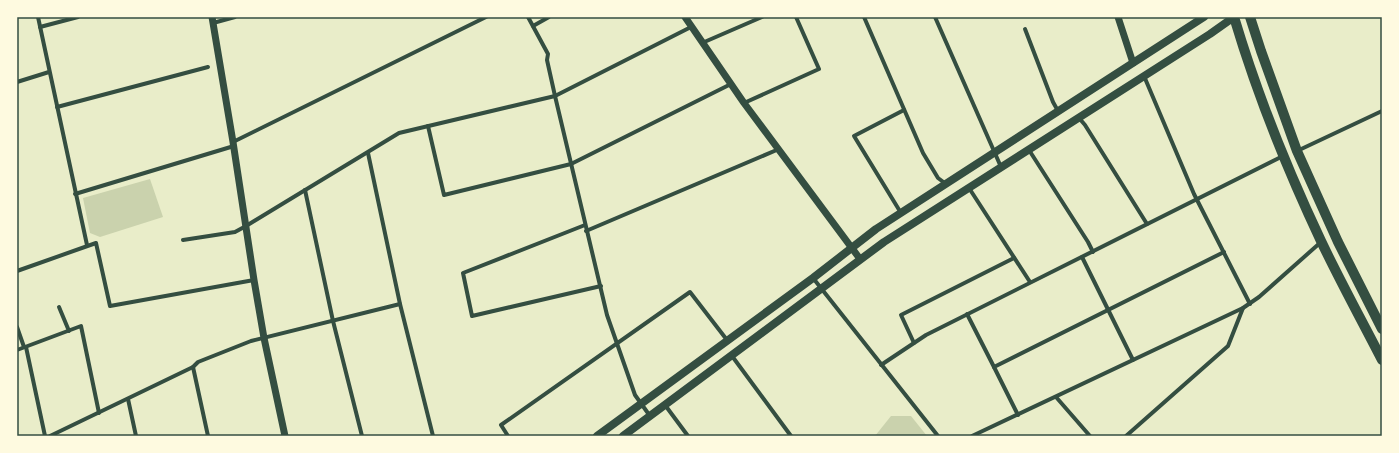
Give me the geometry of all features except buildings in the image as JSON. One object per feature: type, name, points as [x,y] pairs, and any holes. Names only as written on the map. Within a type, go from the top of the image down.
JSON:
[{"type":"main road","points":[[597,436],[813,278],[876,229],[1204,17]]},
{"type":"main road","points":[[623,436],[884,242],[1210,34],[1234,17],[1246,55],[1283,156],[1321,242],[1382,360]]},
{"type":"main road","points":[[1250,17],[1297,151],[1338,242],[1382,328]]},
{"type":"street","points":[[38,17],[87,245]]},
{"type":"street","points":[[40,27],[78,17]]},
{"type":"street","points":[[234,17],[212,20],[234,144],[264,338],[285,436]]},
{"type":"street","points":[[75,194],[234,144],[486,17]]},
{"type":"street","points":[[528,17],[548,54],[547,60],[555,96],[607,314],[635,394],[650,416]]},
{"type":"street","points":[[533,26],[549,17]]},
{"type":"street","points":[[685,17],[744,103],[860,259]]},
{"type":"street","points":[[702,43],[762,17]]},
{"type":"street","points":[[744,103],[819,69],[796,17]]},
{"type":"street","points":[[864,17],[923,153],[938,178],[946,184]]},
{"type":"street","points":[[935,17],[1001,167]]},
{"type":"street","points":[[1118,17],[1134,63]]},
{"type":"street","points":[[183,240],[235,232],[399,133],[555,96],[691,27]]},
{"type":"street","points":[[1026,29],[1058,111]]},
{"type":"street","points":[[57,107],[208,67]]},
{"type":"street","points":[[17,82],[49,72]]},
{"type":"street","points":[[1144,75],[1197,200],[1250,304]]},
{"type":"street","points":[[428,126],[444,195],[571,164],[731,84]]},
{"type":"street","points":[[901,212],[854,136],[904,110]]},
{"type":"street","points":[[1297,151],[1382,112]]},
{"type":"street","points":[[1079,117],[1147,224]]},
{"type":"street","points":[[586,231],[779,149]]},
{"type":"street","points":[[1029,150],[1093,252]]},
{"type":"street","points":[[368,153],[400,304],[433,436]]},
{"type":"street","points":[[881,365],[926,335],[1197,200],[1204,194],[1283,156]]},
{"type":"street","points":[[969,188],[1030,282]]},
{"type":"street","points":[[305,190],[333,321],[362,436]]},
{"type":"street","points":[[585,225],[463,273],[472,316],[601,286]]},
{"type":"street","points":[[972,436],[1243,308],[1259,297],[1321,242]]},
{"type":"street","points":[[17,271],[96,243],[110,306],[254,280]]},
{"type":"street","points":[[994,367],[1224,252]]},
{"type":"street","points":[[1082,257],[1133,360]]},
{"type":"street","points":[[914,343],[901,315],[1014,258]]},
{"type":"street","points":[[813,278],[938,436]]},
{"type":"street","points":[[508,436],[501,425],[690,292],[727,340]]},
{"type":"street","points":[[50,436],[193,367],[198,362],[251,341],[400,304]]},
{"type":"street","points":[[59,307],[69,330]]},
{"type":"street","points":[[1126,436],[1228,346],[1243,308]]},
{"type":"street","points":[[967,314],[1018,415]]},
{"type":"street","points":[[17,350],[81,326],[99,413]]},
{"type":"street","points":[[17,327],[25,347],[45,436]]},
{"type":"street","points":[[732,356],[791,436]]},
{"type":"street","points":[[193,367],[208,436]]},
{"type":"street","points":[[1056,397],[1090,436]]},
{"type":"street","points":[[128,399],[136,436]]},
{"type":"street","points":[[665,405],[688,436]]},
{"type":"street","points":[[63,430],[64,436]]},
{"type":"green space","points":[[150,179],[163,217],[100,237],[90,233],[83,198]]},
{"type":"green space","points":[[891,416],[911,416],[927,436],[875,436]]}]
